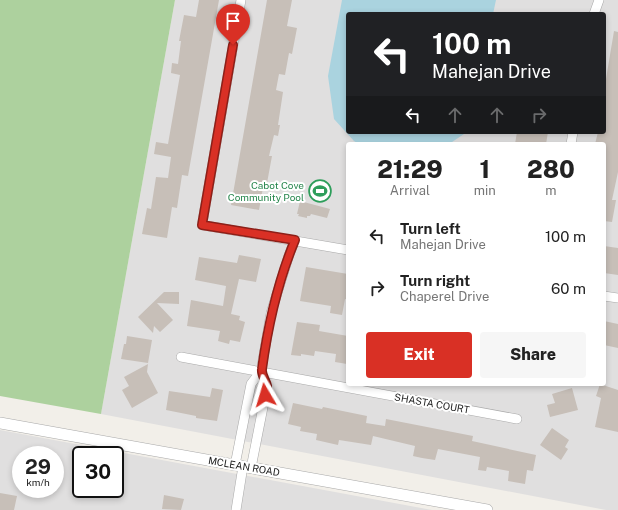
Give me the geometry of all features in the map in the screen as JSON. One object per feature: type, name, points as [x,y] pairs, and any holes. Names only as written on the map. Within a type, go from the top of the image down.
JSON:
[{"type":"street","points":[[240,0],[202,225],[346,250]]},
{"type":"street","points":[[595,12],[599,0]]},
{"type":"street","points":[[236,510],[243,466],[251,384],[261,372],[272,313],[289,255],[295,240]]},
{"type":"street","points":[[606,296],[618,298]]},
{"type":"street","name":"SHASTA COURT","points":[[181,357],[517,419]]},
{"type":"street","points":[[243,466],[267,387],[261,372]]},
{"type":"street","name":"MCLEAN ROAD","points":[[0,423],[487,510]]},
{"type":"shaded area","points":[[175,0],[618,0],[618,510],[606,510],[101,414]]},
{"type":"shaded area","points":[[0,430],[86,446],[72,446],[72,498],[124,498],[124,453],[432,510],[0,510]]},
{"type":"green space","points":[[0,0],[175,0],[101,414],[0,396]]},
{"type":"water","points":[[342,0],[496,0],[493,12],[346,12],[346,132],[334,119],[328,76]]},
{"type":"water","points":[[348,134],[464,134],[452,142],[354,141]]},
{"type":"water","name":"Cabot Cove Community Pool","points":[[311,184],[330,188],[328,200],[309,194]]},
{"type":"building","points":[[199,0],[219,0],[188,176],[182,175],[177,208],[172,207],[167,238],[142,234],[147,208],[151,209],[156,177],[168,178],[171,157],[154,154],[156,142],[168,144],[180,75],[171,73],[172,63],[178,64],[181,41],[179,41],[184,15],[196,17]]},
{"type":"building","points":[[267,0],[292,0],[287,26],[297,28],[292,54],[289,53],[285,75],[279,74],[276,90],[283,92],[278,125],[280,125],[278,136],[274,135],[269,156],[272,156],[267,183],[264,182],[259,210],[231,205]]},
{"type":"building","points":[[614,31],[618,32],[618,172],[612,200],[616,200],[612,222],[606,221],[606,142],[596,142],[598,134],[606,134],[606,79]]},
{"type":"building","points":[[517,134],[548,134],[546,142],[515,142]]},
{"type":"building","points":[[300,201],[330,209],[327,218],[311,214],[310,216],[307,216],[307,218],[298,216],[299,214],[297,214]]},
{"type":"building","points":[[606,246],[618,248],[618,275],[606,273]]},
{"type":"building","points":[[239,255],[261,259],[256,282],[239,279],[231,314],[240,316],[239,320],[245,322],[240,342],[230,340],[229,344],[218,341],[220,331],[187,326],[191,300],[223,306],[226,286],[195,280],[199,257],[237,263]]},
{"type":"building","points":[[306,267],[346,274],[346,299],[342,315],[330,313],[331,306],[300,301]]},
{"type":"building","points":[[164,292],[179,292],[179,304],[157,303],[173,320],[160,332],[154,326],[153,333],[138,317]]},
{"type":"building","points":[[606,321],[618,324],[618,348],[606,345]]},
{"type":"building","points":[[297,322],[320,325],[319,331],[346,336],[346,364],[335,362],[336,354],[315,351],[314,356],[301,354],[301,356],[291,355]]},
{"type":"building","points":[[127,336],[152,340],[148,363],[121,359]]},
{"type":"building","points":[[148,364],[147,372],[158,393],[132,408],[122,390],[129,386],[124,377]]},
{"type":"building","points":[[599,386],[606,386],[618,390],[618,432],[595,427],[601,398],[596,396]]},
{"type":"building","points":[[212,388],[223,390],[217,421],[196,418],[196,416],[166,410],[169,391],[210,397]]},
{"type":"building","points":[[572,388],[578,410],[550,417],[547,405],[555,403],[552,394]]},
{"type":"building","points":[[293,403],[322,409],[323,407],[367,416],[366,423],[385,426],[386,419],[473,436],[472,441],[536,455],[533,471],[527,470],[525,484],[508,481],[509,471],[487,467],[486,471],[478,470],[480,457],[438,449],[435,460],[422,458],[413,456],[415,446],[373,436],[371,445],[339,440],[338,445],[316,440],[317,434],[300,431],[301,427],[288,424]]},
{"type":"building","points":[[552,428],[569,440],[565,447],[568,449],[561,460],[540,445]]},
{"type":"building","points":[[0,493],[12,495],[12,498],[17,498],[14,510],[0,510]]},
{"type":"building","points":[[164,495],[184,499],[181,510],[162,509]]},
{"type":"place","name":"Cabot Cove Community Pool","points":[[320,191]]},
{"type":"route","points":[[233,45],[202,225],[295,240],[289,255],[272,313],[266,344],[261,372],[267,387],[265,395]]}]
